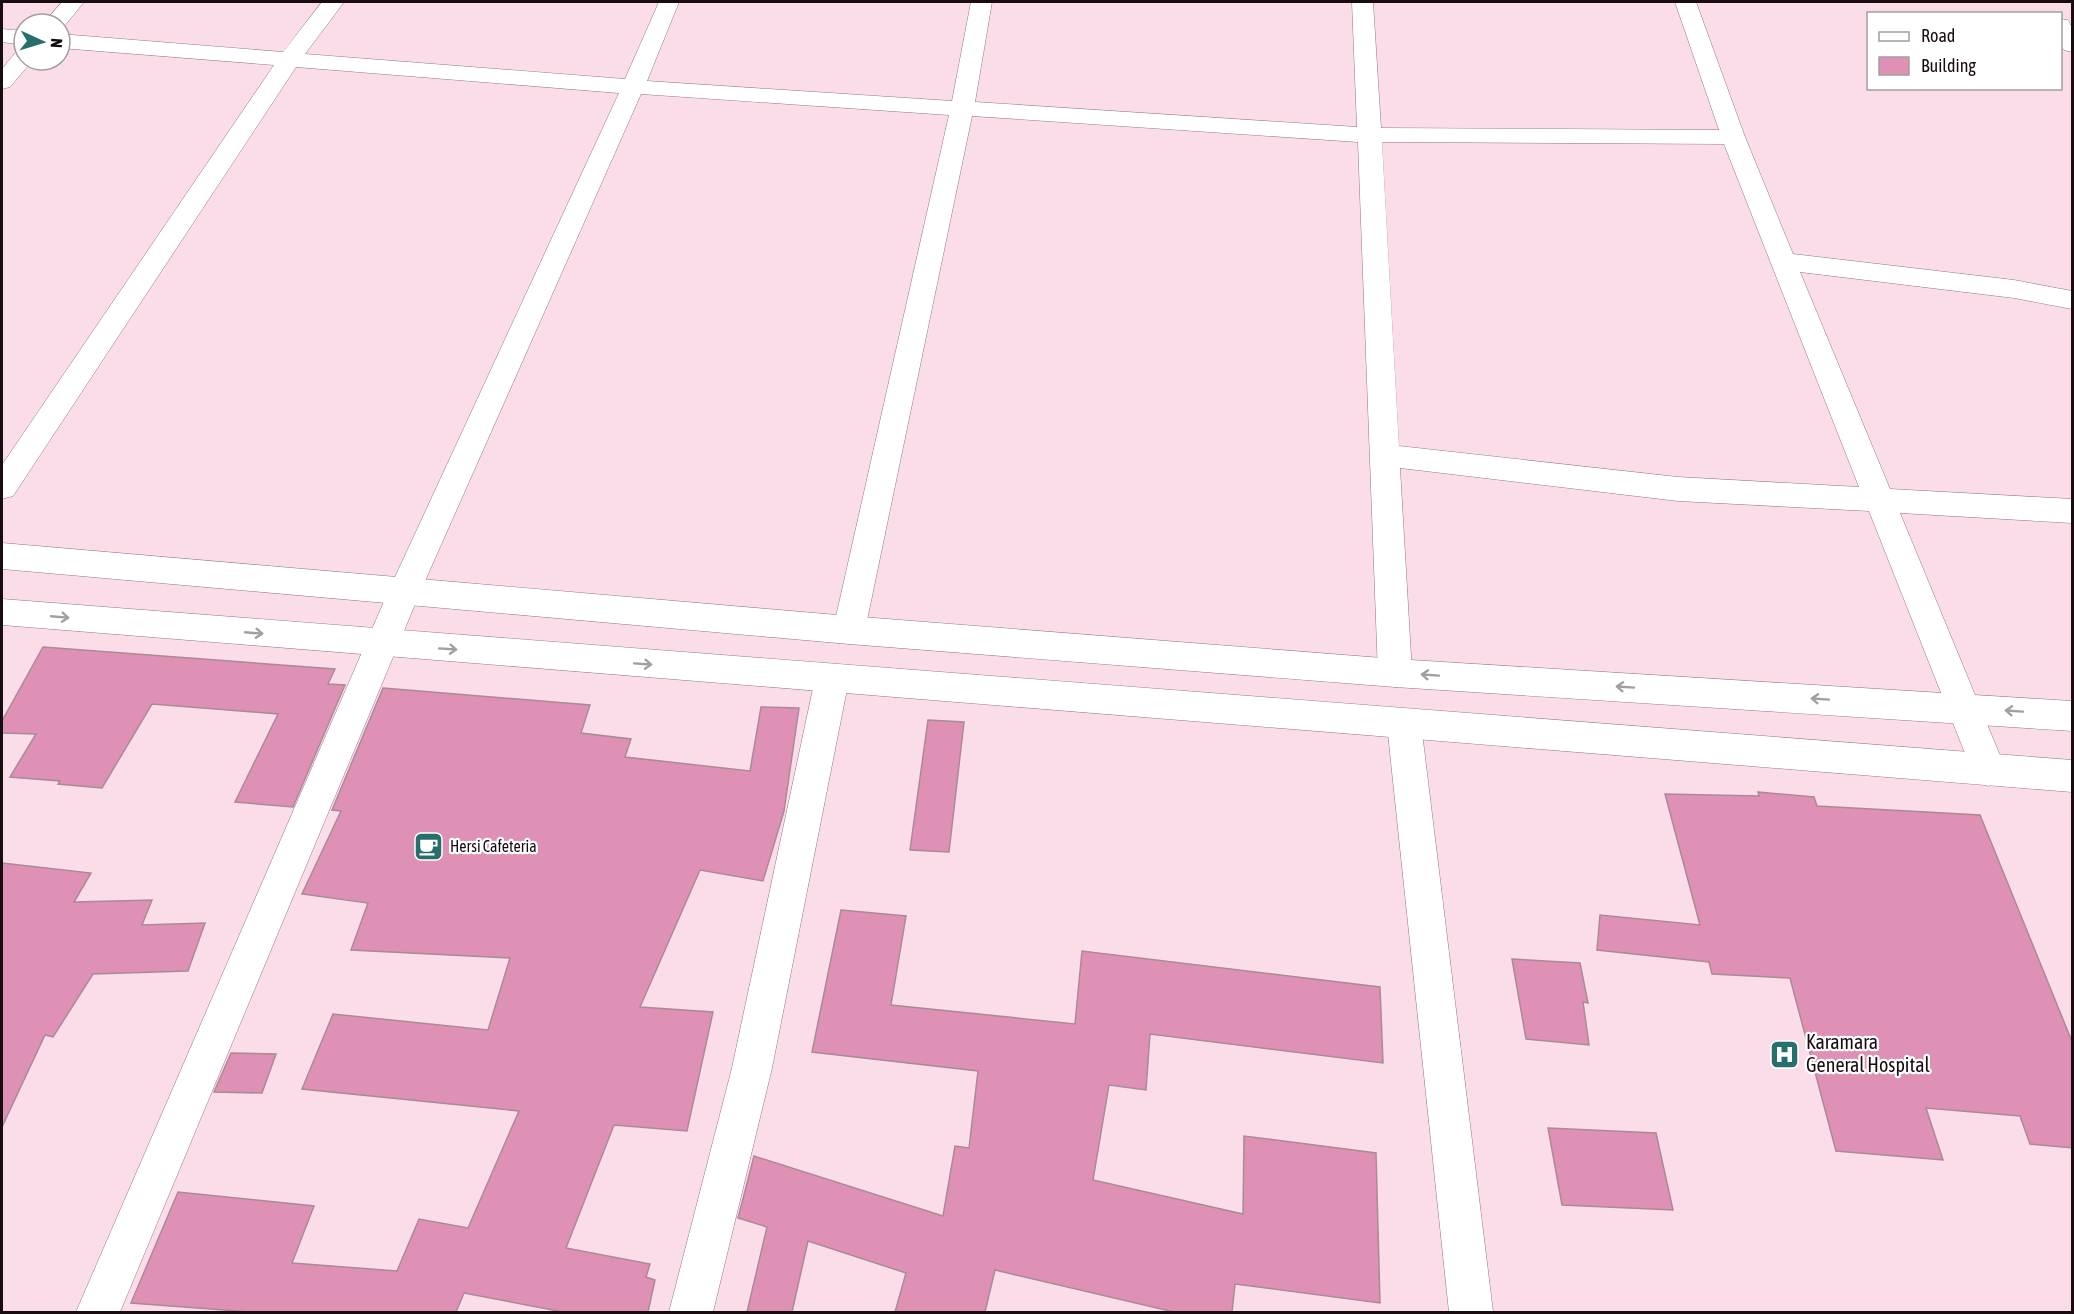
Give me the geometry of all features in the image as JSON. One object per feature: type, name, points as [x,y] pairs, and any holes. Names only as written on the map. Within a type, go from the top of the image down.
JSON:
[{"type":"street","points":[[2,488],[289,60],[333,2]]},
{"type":"street","points":[[98,1312],[405,590],[633,87],[669,2]]},
{"type":"street","points":[[849,630],[962,108],[982,2]]},
{"type":"street","points":[[1363,2],[1395,673]]},
{"type":"street","points":[[1686,2],[1733,137],[1988,770]]},
{"type":"street","points":[[2062,28],[2073,45]]},
{"type":"street","points":[[72,41],[633,87],[1368,135],[1733,137]]},
{"type":"street","points":[[2,82],[12,71]]},
{"type":"street","points":[[1783,261],[2003,287],[2073,300]]},
{"type":"street","points":[[1384,456],[1678,489],[2073,511]]},
{"type":"street","points":[[2,556],[849,630],[1395,673],[2073,716]]},
{"type":"street","points":[[2,612],[382,644],[2073,776]]},
{"type":"street","points":[[691,1312],[752,1068],[832,679]]},
{"type":"street","points":[[1404,724],[1471,1312]]},
{"type":"building","points":[[43,647],[335,669],[328,684],[345,685],[293,807],[235,802],[278,714],[152,704],[102,788],[58,784],[60,781],[10,777],[36,734],[2,733],[2,721]]},
{"type":"building","points":[[383,688],[590,705],[581,733],[631,739],[625,757],[750,771],[761,707],[799,708],[784,811],[763,881],[700,870],[640,1007],[713,1012],[687,1131],[614,1125],[566,1248],[650,1264],[646,1277],[655,1280],[648,1312],[563,1312],[464,1293],[456,1312],[251,1312],[131,1303],[178,1192],[314,1206],[292,1263],[397,1271],[419,1219],[468,1228],[519,1111],[302,1089],[333,1014],[488,1030],[510,958],[351,950],[368,903],[302,894],[341,811],[332,810]]},
{"type":"building","points":[[928,720],[964,722],[949,852],[910,850]]},
{"type":"building","points":[[1758,792],[1814,797],[1817,806],[1980,815],[2073,1044],[2073,1148],[2030,1144],[2020,1116],[1926,1108],[1943,1160],[1836,1151],[1790,978],[1712,974],[1709,962],[1597,950],[1600,915],[1700,925],[1665,794],[1759,796]]},
{"type":"building","points":[[2,863],[91,873],[74,902],[152,900],[142,925],[205,923],[188,971],[93,974],[53,1037],[45,1035],[2,1127]]},
{"type":"building","points":[[841,910],[906,916],[891,1005],[1075,1024],[1082,951],[1380,987],[1383,1063],[1150,1034],[1146,1090],[1109,1085],[1093,1180],[1243,1214],[1244,1136],[1376,1153],[1380,1303],[1235,1284],[1232,1312],[1174,1312],[995,1270],[985,1312],[895,1312],[906,1273],[808,1241],[792,1312],[747,1312],[767,1227],[738,1218],[754,1156],[943,1216],[955,1146],[969,1148],[978,1071],[812,1052]]},
{"type":"building","points":[[1512,959],[1580,963],[1588,1003],[1583,1002],[1589,1045],[1526,1039]]},
{"type":"building","points":[[231,1053],[276,1054],[262,1093],[214,1092]]},
{"type":"building","points":[[1548,1128],[1656,1133],[1673,1210],[1562,1205]]},
{"type":"place","name":"Hersi Cafeteria","points":[[429,846]]},
{"type":"place","name":"Karamara General Hospital","points":[[1785,1054]]}]
